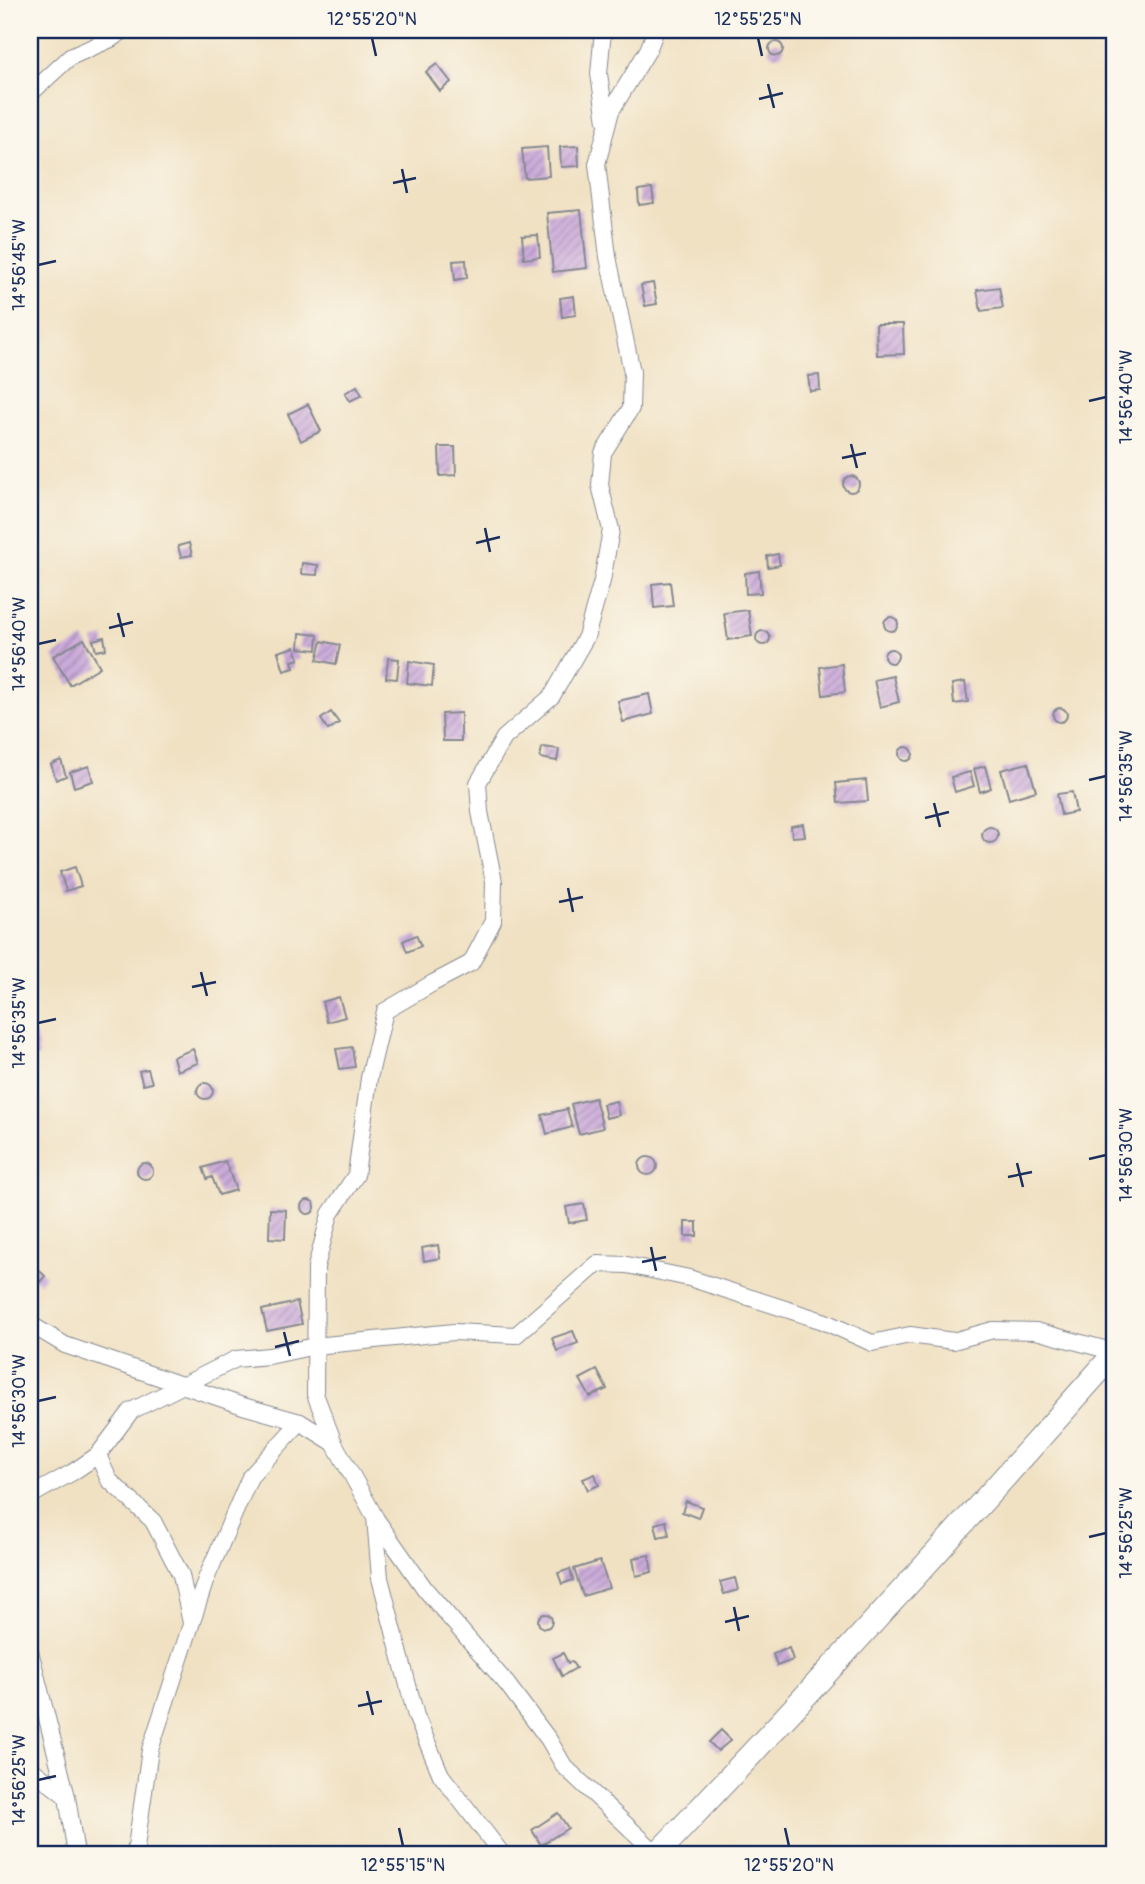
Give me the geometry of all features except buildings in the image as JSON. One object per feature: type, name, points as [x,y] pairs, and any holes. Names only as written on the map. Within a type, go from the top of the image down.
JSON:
[{"type":"main road","points":[[657,1854],[964,1524],[1115,1352]]},
{"type":"street","points":[[30,94],[70,57],[111,39],[124,30]]},
{"type":"street","points":[[603,30],[599,74],[607,125]]},
{"type":"street","points":[[656,30],[648,50],[611,111],[597,164],[608,257],[632,373],[631,408],[603,453],[600,485],[611,530],[602,580],[586,637],[552,696],[504,738],[478,783],[480,812],[494,882],[493,921],[471,963],[385,1011],[369,1078],[356,1175],[330,1214],[316,1267],[315,1394],[334,1443],[374,1517],[425,1589],[507,1684],[549,1740],[564,1766],[657,1854]]},
{"type":"street","points":[[30,1496],[98,1455],[131,1411],[236,1359],[269,1356],[315,1346],[454,1332],[516,1335],[597,1264],[627,1265],[689,1278],[823,1321],[872,1343],[910,1335],[953,1340],[993,1330],[1036,1331],[1115,1352]]},
{"type":"street","points":[[30,1324],[65,1345],[300,1422],[334,1443]]},
{"type":"street","points":[[135,1854],[150,1750],[206,1579],[250,1478],[300,1422]]},
{"type":"street","points":[[98,1455],[108,1480],[153,1521],[181,1575],[191,1625]]},
{"type":"street","points":[[374,1517],[380,1577],[416,1716],[441,1775],[502,1854]]},
{"type":"street","points":[[30,1651],[67,1797],[76,1854]]},
{"type":"street","points":[[30,1768],[67,1797]]}]
